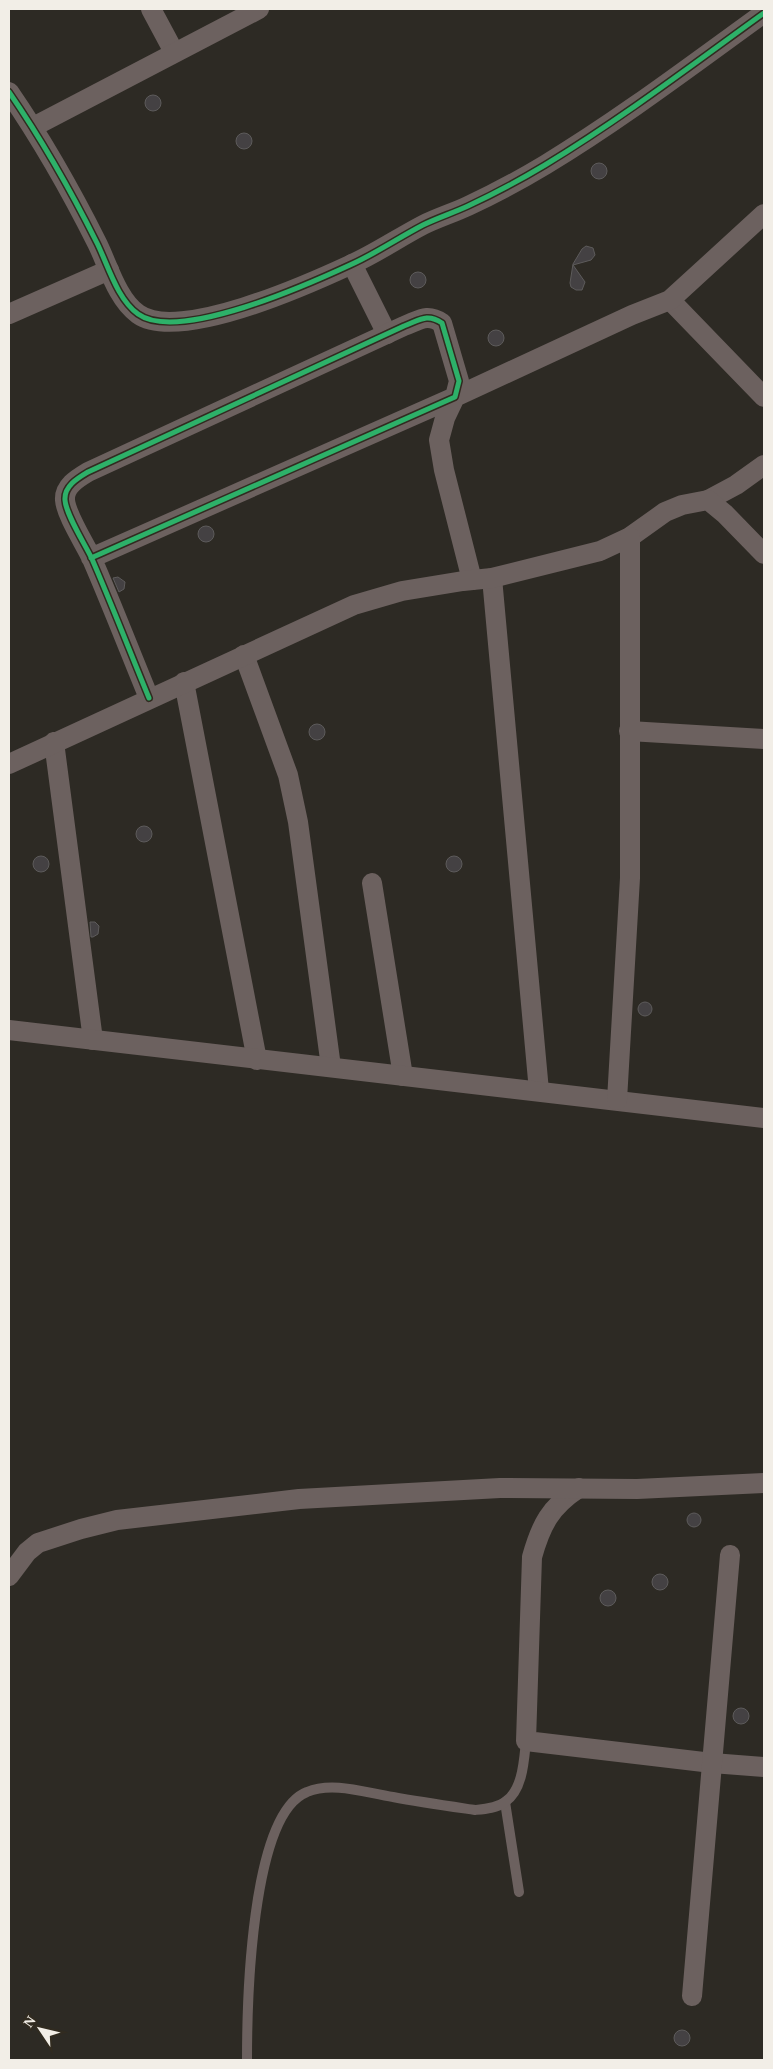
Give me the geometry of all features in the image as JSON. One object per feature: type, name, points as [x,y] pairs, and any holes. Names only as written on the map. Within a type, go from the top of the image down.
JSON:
[{"type":"street","points":[[150,9],[174,52]]},
{"type":"street","points":[[33,127],[259,9]]},
{"type":"street","points":[[9,92],[33,127],[98,244],[114,282],[138,315],[157,320],[189,320],[260,304],[352,264],[426,224],[467,206],[543,166],[617,119],[764,13]]},
{"type":"street","points":[[91,558],[456,397],[632,315],[670,300],[764,214]]},
{"type":"street","points":[[352,264],[387,334]]},
{"type":"street","points":[[9,314],[109,270]]},
{"type":"street","points":[[670,300],[764,397]]},
{"type":"street","points":[[149,698],[91,558],[65,501],[72,481],[387,334],[428,317],[442,323],[459,381],[456,397],[444,418],[440,440],[444,470],[472,580]]},
{"type":"street","points":[[9,764],[354,605],[402,591],[492,578],[600,551],[630,537],[665,512],[682,505],[708,500],[736,485],[764,465]]},
{"type":"street","points":[[708,500],[725,514],[764,554]]},
{"type":"street","points":[[617,1100],[630,878],[630,537]]},
{"type":"street","points":[[492,578],[539,1091]]},
{"type":"street","points":[[244,655],[288,775],[298,822],[331,1067]]},
{"type":"street","points":[[184,682],[257,1060]]},
{"type":"street","points":[[630,731],[764,739]]},
{"type":"street","points":[[54,742],[93,1040]]},
{"type":"street","points":[[372,883],[403,1076]]},
{"type":"street","points":[[9,1030],[764,1118]]},
{"type":"street","points":[[9,1576],[27,1552],[38,1544],[82,1529],[117,1520],[299,1498],[500,1488],[637,1489],[764,1483]]},
{"type":"street","points":[[579,1488],[565,1498],[550,1513],[539,1534],[532,1557],[526,1741],[712,1763],[764,1767]]},
{"type":"street","points":[[692,1996],[730,1556]]},
{"type":"lane","points":[[247,2060],[247,2015],[251,1942],[257,1901],[275,1833],[296,1797],[308,1791],[323,1788],[350,1790],[475,1810],[490,1808],[506,1802],[517,1784],[523,1765],[526,1741]]},
{"type":"lane","points":[[506,1802],[520,1892]]},
{"type":"building","points":[[153,95],[161,103],[153,111],[145,103]]},
{"type":"building","points":[[244,133],[252,141],[244,149],[236,141]]},
{"type":"building","points":[[599,163],[607,171],[599,179],[591,171]]},
{"type":"building","points":[[586,246],[593,248],[595,255],[591,260],[573,265],[585,282],[582,290],[576,290],[571,287],[570,283],[573,264]]},
{"type":"building","points":[[418,272],[426,280],[418,288],[410,280]]},
{"type":"building","points":[[496,330],[504,338],[496,346],[488,338]]},
{"type":"building","points":[[206,526],[214,534],[206,542],[198,534]]},
{"type":"building","points":[[118,577],[125,582],[124,589],[119,592],[113,578]]},
{"type":"building","points":[[317,724],[325,732],[317,740],[309,732]]},
{"type":"building","points":[[144,826],[152,834],[144,842],[136,834]]},
{"type":"building","points":[[41,856],[49,864],[41,872],[33,864]]},
{"type":"building","points":[[454,856],[462,864],[454,872],[446,864]]},
{"type":"building","points":[[90,922],[95,922],[99,926],[98,934],[93,937],[91,937]]},
{"type":"building","points":[[642,1002],[648,1002],[652,1009],[648,1016],[642,1016],[638,1012],[638,1006]]},
{"type":"building","points":[[691,1513],[697,1513],[701,1520],[697,1527],[691,1527],[687,1523],[687,1517]]},
{"type":"building","points":[[660,1574],[668,1582],[660,1590],[652,1582]]},
{"type":"building","points":[[608,1590],[616,1598],[608,1606],[600,1598]]},
{"type":"building","points":[[741,1708],[749,1716],[741,1724],[733,1716]]},
{"type":"building","points":[[682,2030],[690,2038],[682,2046],[674,2038]]},
{"type":"cycle path","points":[[9,92],[66,185],[97,243],[124,300],[138,314],[157,321],[182,321],[212,316],[244,307],[305,285],[359,261],[423,225],[507,187],[601,129],[764,13]]},
{"type":"cycle path","points":[[91,558],[455,397],[459,381],[442,323],[428,318],[404,326],[88,472],[69,487],[65,495],[66,506],[76,530],[89,553],[92,559],[149,698]]}]
